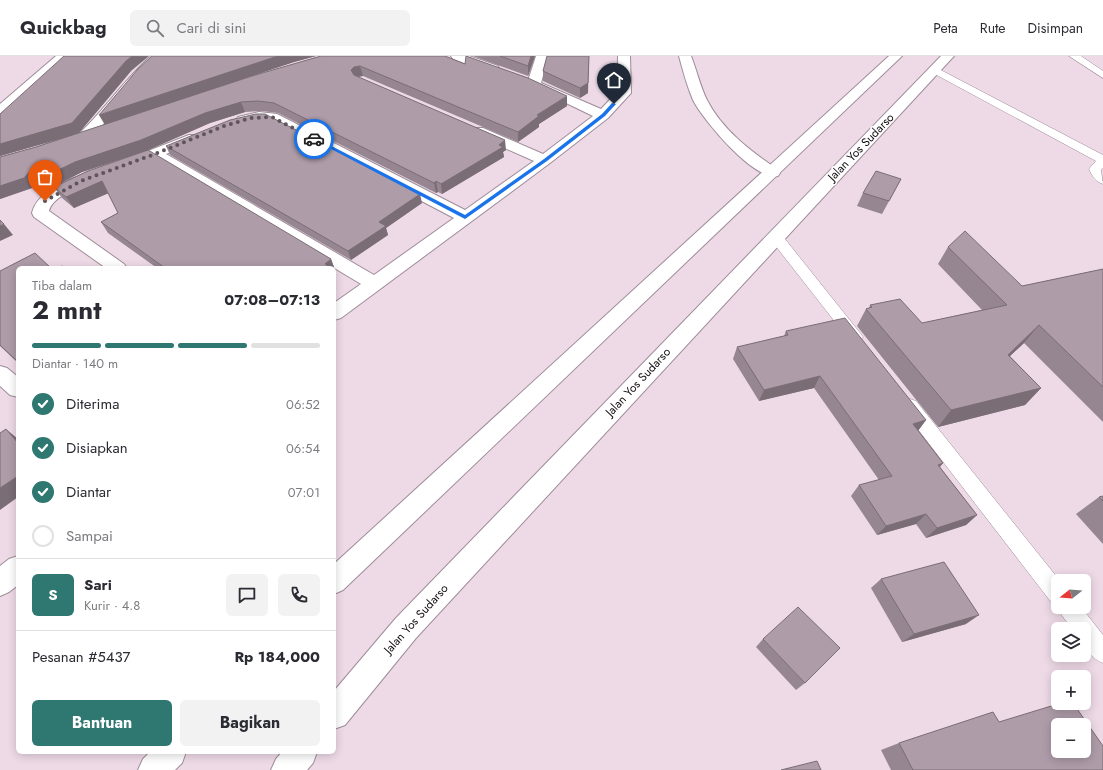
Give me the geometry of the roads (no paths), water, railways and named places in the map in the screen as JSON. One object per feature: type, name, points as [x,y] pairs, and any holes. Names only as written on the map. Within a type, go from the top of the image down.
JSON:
[{"type":"street","points":[[0,112],[40,75],[64,56]]},
{"type":"street","points":[[84,138],[138,75],[159,56]]},
{"type":"street","points":[[457,56],[506,74]]},
{"type":"street","points":[[534,84],[542,56]]},
{"type":"street","points":[[336,312],[545,160],[603,115],[624,93],[624,56]]},
{"type":"street","points":[[685,56],[700,98],[717,126],[740,150],[772,174]]},
{"type":"street","points":[[336,579],[772,174],[896,56]]},
{"type":"street","name":"Jalan Yos Sudarso","points":[[336,712],[406,628],[941,63]]},
{"type":"street","points":[[520,79],[603,115]]},
{"type":"street","points":[[232,124],[259,116],[272,117],[465,217]]},
{"type":"street","points":[[465,125],[545,160]]},
{"type":"street","points":[[53,147],[106,130]]},
{"type":"street","points":[[115,266],[40,213],[40,208],[45,201],[81,181],[155,154],[207,132]]},
{"type":"street","points":[[155,154],[374,283]]},
{"type":"street","points":[[0,374],[16,387]]},
{"type":"street","points":[[0,583],[16,570]]},
{"type":"street","points":[[154,770],[169,754]]},
{"type":"street","points":[[287,770],[300,754]]},
{"type":"lane","points":[[1074,56],[1103,75]]},
{"type":"lane","points":[[941,63],[1103,161],[1096,169],[1097,174],[1103,180]]},
{"type":"lane","points":[[776,237],[865,350]]},
{"type":"lane","points":[[900,394],[1051,585]]},
{"type":"lane","points":[[1073,614],[1103,652]]}]
